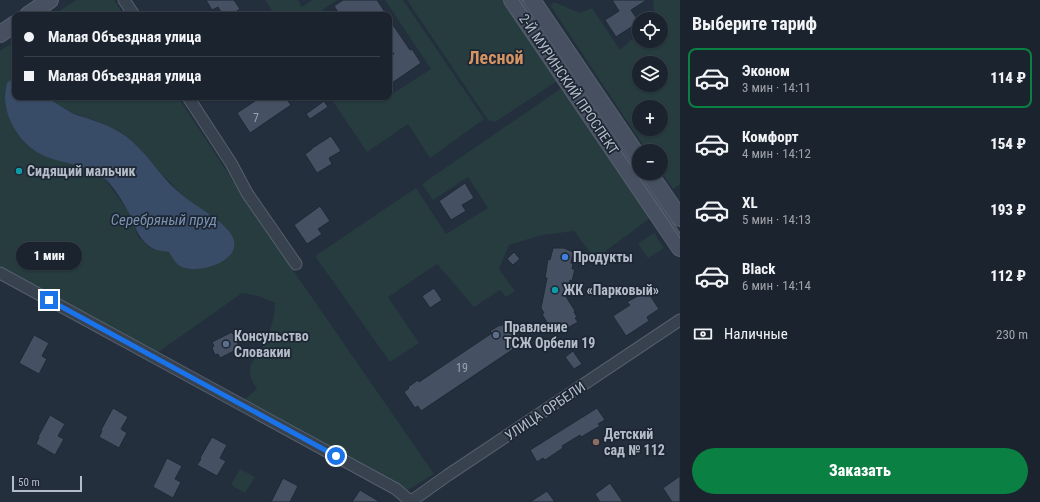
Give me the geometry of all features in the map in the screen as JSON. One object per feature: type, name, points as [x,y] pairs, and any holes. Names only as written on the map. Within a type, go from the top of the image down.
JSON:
[{"type":"main road","points":[[32,12],[50,0]]},
{"type":"main road","name":"2-Й МУРИНСКИЙ ПРОСПЕКТ","points":[[512,0],[680,248]]},
{"type":"main road","name":"2-Й МУРИНСКИЙ ПРОСПЕКТ","points":[[532,0],[632,148]]},
{"type":"main road","points":[[0,34],[12,26]]},
{"type":"main road","points":[[654,180],[680,218]]},
{"type":"street","points":[[124,0],[132,12]]},
{"type":"street","points":[[190,100],[231,163],[247,192],[296,264]]},
{"type":"street","points":[[0,273],[396,489],[410,502]]},
{"type":"street","name":"УЛИЦА ОРБЕЛИ","points":[[410,502],[680,320]]},
{"type":"green space","points":[[76,0],[114,0],[122,12],[58,12]]},
{"type":"green space","points":[[265,0],[298,0],[302,7],[312,0],[337,0],[323,9],[324,12],[273,12]]},
{"type":"green space","points":[[385,0],[403,0],[484,119],[430,158],[408,124],[367,152],[332,100],[392,100],[392,94],[431,69]]},
{"type":"green space","points":[[407,0],[508,0],[562,78],[495,122],[488,120]]},
{"type":"green space","points":[[653,0],[680,0],[680,184],[673,189],[667,180],[668,144],[642,144],[637,136],[668,136],[668,100],[632,100],[632,128],[550,5],[554,2],[580,13],[592,8],[620,50],[632,39],[632,48],[668,48],[668,12],[654,12]]},
{"type":"green space","points":[[12,43],[12,83],[5,97],[64,162],[90,169],[105,179],[129,212],[138,237],[150,248],[169,252],[179,266],[191,202],[180,193],[153,165],[138,146],[121,133],[94,120],[73,113],[50,100],[180,100],[266,231],[434,474],[408,490],[244,400],[257,389],[252,381],[250,368],[262,349],[269,332],[275,303],[259,296],[242,293],[157,353],[0,267],[0,51]]},
{"type":"green space","points":[[566,85],[654,215],[595,259],[574,231],[542,235],[509,245],[499,269],[515,291],[506,297],[500,290],[474,307],[437,264],[388,297],[419,343],[390,362],[315,256],[416,188],[446,234],[488,208],[468,177],[433,200],[422,184]]},
{"type":"green space","points":[[654,233],[664,248],[648,258],[638,244]]},
{"type":"green space","points":[[240,469],[255,477],[245,493],[231,485]]},
{"type":"water","name":"Серебряный пруд","points":[[12,79],[12,100],[52,100],[72,113],[110,127],[133,142],[175,189],[226,228],[234,241],[234,249],[230,255],[223,261],[214,265],[195,269],[180,266],[169,252],[149,246],[139,235],[118,194],[104,178],[91,170],[41,154],[33,149],[18,135],[6,108],[5,92],[7,83]]},
{"type":"building","points":[[206,0],[234,0],[240,9],[236,12],[221,12],[218,7],[212,10]]},
{"type":"building","points":[[343,0],[377,0],[385,12],[338,12],[334,6]]},
{"type":"building","points":[[612,0],[647,0],[631,10],[632,12],[632,27],[616,37],[605,20],[619,11]]},
{"type":"building","points":[[392,23],[421,63],[392,83],[392,55],[394,54],[392,51]]},
{"type":"building","points":[[256,100],[287,100],[291,105],[250,133],[237,113]]},
{"type":"building","points":[[324,101],[328,107],[310,119],[306,114]]},
{"type":"building","points":[[331,136],[341,151],[329,158],[332,164],[317,173],[305,154]]},
{"type":"building","points":[[465,183],[474,198],[462,205],[466,211],[451,220],[439,201]]},
{"type":"building","points":[[320,206],[330,221],[318,229],[322,234],[307,244],[294,225]]},
{"type":"building","name":"ЖК «Парковый»","points":[[553,248],[564,248],[573,252],[571,263],[573,264],[572,269],[575,269],[572,281],[570,280],[569,285],[567,285],[565,295],[575,311],[574,312],[577,317],[575,318],[578,322],[564,330],[557,329],[556,327],[554,328],[551,324],[549,326],[542,314],[544,313],[541,308],[547,278],[545,278],[548,259],[550,260]]},
{"type":"building","points":[[514,252],[520,259],[513,265],[507,259]]},
{"type":"building","points":[[434,288],[442,300],[430,308],[422,296]]},
{"type":"building","points":[[647,291],[659,309],[647,317],[649,321],[626,336],[613,316],[630,305],[627,302]]},
{"type":"building","points":[[506,322],[517,339],[514,340],[518,346],[421,411],[418,406],[415,408],[404,392],[409,388],[408,387],[418,380],[419,382],[492,333],[490,331]]},
{"type":"building","name":"Консульство Словакии","points":[[232,332],[240,348],[220,358],[218,354],[215,355],[212,348],[214,346],[212,342]]},
{"type":"building","points":[[34,335],[49,343],[42,356],[47,359],[39,374],[19,363]]},
{"type":"building","points":[[573,351],[582,364],[574,369],[565,357]]},
{"type":"building","points":[[113,408],[128,417],[121,429],[127,433],[119,448],[99,437],[102,431],[101,430]]},
{"type":"building","points":[[597,408],[605,420],[598,424],[600,426],[581,437],[580,435],[562,446],[563,448],[545,460],[543,458],[537,462],[530,450]]},
{"type":"building","points":[[50,415],[65,424],[58,436],[64,439],[55,455],[36,444],[38,437]]},
{"type":"building","points":[[212,437],[227,445],[220,458],[226,461],[217,476],[197,465]]},
{"type":"building","points":[[167,458],[182,466],[175,479],[181,482],[173,498],[153,487]]},
{"type":"building","points":[[680,476],[680,502],[672,502],[663,488]]},
{"type":"building","points":[[283,478],[298,486],[290,502],[271,502]]},
{"type":"building","points":[[610,483],[623,502],[600,502],[595,494]]},
{"type":"building","points":[[360,490],[380,502],[352,502]]},
{"type":"building","points":[[547,491],[555,502],[530,502]]},
{"type":"tram line","points":[[519,0],[680,238]]},
{"type":"place","name":"Сидящий мальчик","points":[[19,171]]},
{"type":"place","name":"Продукты","points":[[565,257]]},
{"type":"place","name":"ЖК «Парковый»","points":[[555,290]]},
{"type":"place","name":"Правление ТСЖ Орбели 19","points":[[496,335]]},
{"type":"place","name":"Консульство Словакии","points":[[226,344]]},
{"type":"place","name":"Детский сад № 112","points":[[596,442]]},
{"type":"district","name":"Лесной","points":[[496,57]]},
{"type":"route","points":[[49,300],[336,456]]}]
